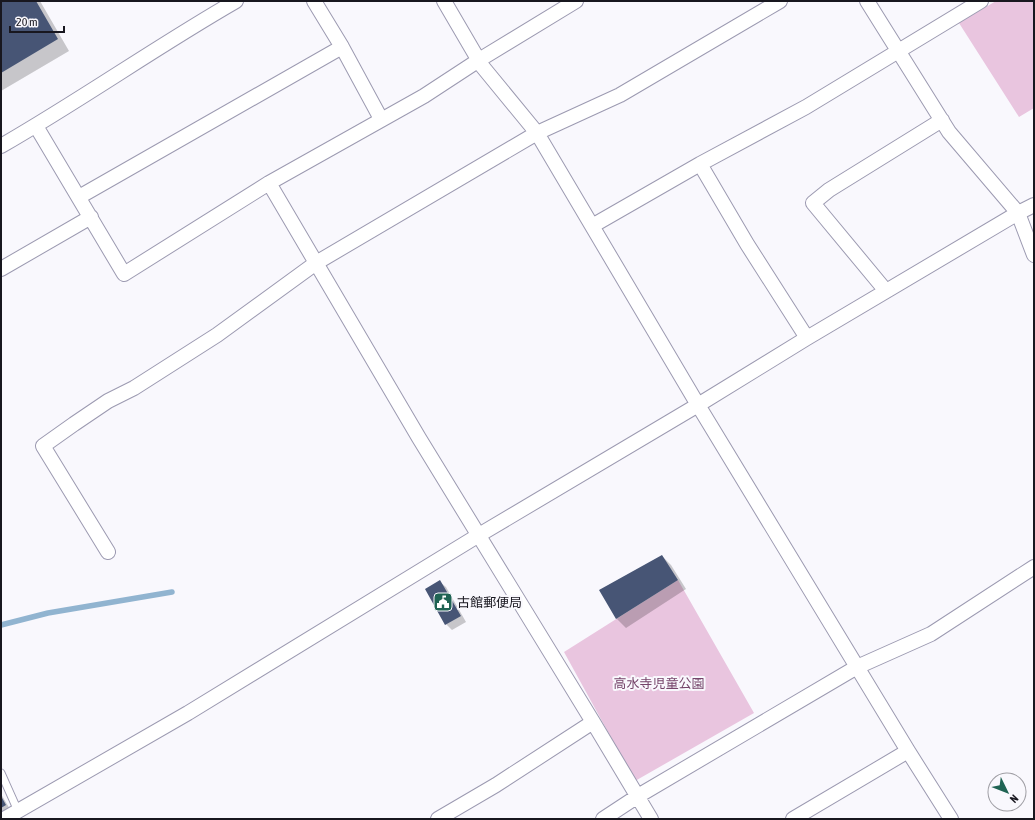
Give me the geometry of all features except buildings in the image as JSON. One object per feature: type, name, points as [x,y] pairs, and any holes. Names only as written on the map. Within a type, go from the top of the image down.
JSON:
[{"type":"street","points":[[1,146],[36,126],[206,18],[236,1]]},
{"type":"street","points":[[314,1],[342,47],[381,119]]},
{"type":"street","points":[[444,1],[482,66],[537,133],[698,405],[908,751],[951,819]]},
{"type":"street","points":[[36,126],[124,274],[269,183],[424,96],[479,60],[576,1]]},
{"type":"street","points":[[108,552],[43,446],[108,402],[134,388],[216,335],[316,263],[537,133],[620,95],[780,1]]},
{"type":"street","points":[[867,1],[950,132],[1018,214],[1034,255]]},
{"type":"street","points":[[592,226],[700,164],[806,107],[981,1]]},
{"type":"street","points":[[79,196],[342,47]]},
{"type":"street","points":[[886,291],[813,203],[828,190],[942,120]]},
{"type":"street","points":[[700,164],[747,244],[807,338]]},
{"type":"street","points":[[269,183],[418,438],[594,722],[651,819]]},
{"type":"street","points":[[4,819],[188,714],[479,535],[886,291],[1034,205]]},
{"type":"street","points":[[1,268],[91,217]]},
{"type":"street","points":[[603,819],[638,796],[857,667],[931,634],[1034,567]]},
{"type":"street","points":[[438,819],[594,722]]},
{"type":"street","points":[[792,819],[908,751]]},
{"type":"lane","points":[[1,773],[18,811]]},
{"type":"green space","points":[[996,1],[1034,1],[1034,108],[1019,117],[959,23]]},
{"type":"green space","name":"高水寺児童公園","points":[[678,580],[754,713],[635,781],[564,652]]},
{"type":"waterway","points":[[1,625],[48,613],[172,592]]},
{"type":"place","name":"古館郵便局","points":[[443,602]]}]
